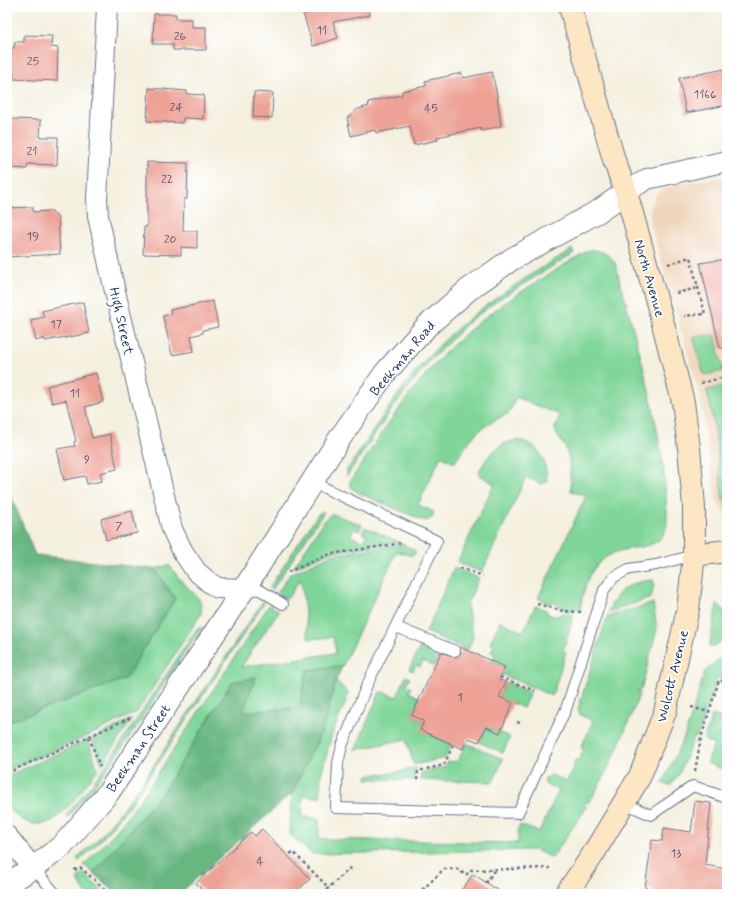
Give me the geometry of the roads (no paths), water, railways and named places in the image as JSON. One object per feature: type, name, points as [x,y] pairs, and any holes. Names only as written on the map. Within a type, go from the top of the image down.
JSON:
[{"type":"main road","name":"North Avenue","points":[[570,7],[614,160],[626,192],[661,316],[683,402],[694,507],[694,555]]},
{"type":"main road","points":[[694,555],[727,551]]},
{"type":"main road","name":"Wolcott Avenue","points":[[566,894],[592,856],[640,776],[665,712],[688,609],[694,555]]},
{"type":"street","name":"High Street","points":[[108,7],[97,199],[98,216],[117,300],[172,529],[183,552],[196,570],[210,583],[218,588],[244,589]]},
{"type":"street","points":[[626,192],[647,179],[727,161]]},
{"type":"street","name":"Beekman Road","points":[[244,589],[340,438],[385,373],[427,326],[468,290],[512,260],[599,211],[626,192]]},
{"type":"street","name":"Beekman Street","points":[[7,884],[34,868],[62,846],[108,793],[244,589]]},
{"type":"street","points":[[7,836],[34,868]]},
{"type":"lane","points":[[312,482],[437,541],[367,685],[339,754],[336,808],[518,813],[566,709],[604,590],[614,577],[629,569],[656,565],[694,555]]},
{"type":"lane","points":[[244,589],[260,590],[283,604]]},
{"type":"lane","points":[[396,627],[455,650]]},
{"type":"lane","points":[[624,803],[651,816],[692,786],[727,798]]},
{"type":"lane","points":[[34,868],[56,894]]}]
